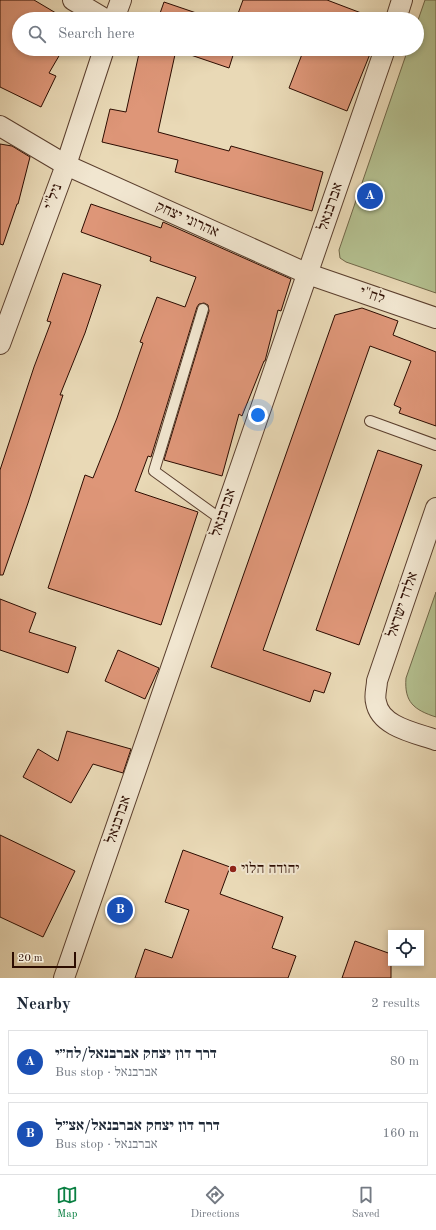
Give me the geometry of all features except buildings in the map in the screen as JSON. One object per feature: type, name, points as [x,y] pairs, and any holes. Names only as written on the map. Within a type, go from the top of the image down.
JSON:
[{"type":"street","points":[[73,0],[93,12]]},
{"type":"street","points":[[117,12],[121,0]]},
{"type":"street","points":[[398,12],[402,0]]},
{"type":"street","name":"ניל\"י","points":[[0,344],[66,165],[102,56]]},
{"type":"street","name":"אברבנאל","points":[[64,978],[383,56]]},
{"type":"street","name":"אהרוני יצחק","points":[[0,126],[66,165],[308,274]]},
{"type":"street","name":"לח\"י","points":[[308,274],[436,318]]},
{"type":"street","name":"אלדד ישראל","points":[[436,508],[377,681],[375,702],[379,711],[397,727],[436,740]]},
{"type":"lane","points":[[203,309],[154,471],[222,520]]},
{"type":"lane","points":[[370,421],[436,445]]},
{"type":"green space","points":[[425,0],[436,0],[436,293],[346,262],[340,258],[339,250],[406,56],[424,56],[424,12],[421,12]]},
{"type":"green space","points":[[436,592],[436,717],[416,708],[412,704],[407,693],[406,678]]},
{"type":"place","name":"דרך דון יצחק אברבנאל/לח״י","points":[[370,196]]},
{"type":"place","name":"יהודה הלוי","points":[[233,869]]},
{"type":"place","name":"דרך דון יצחק אברבנאל/אצ״ל","points":[[120,910]]}]
